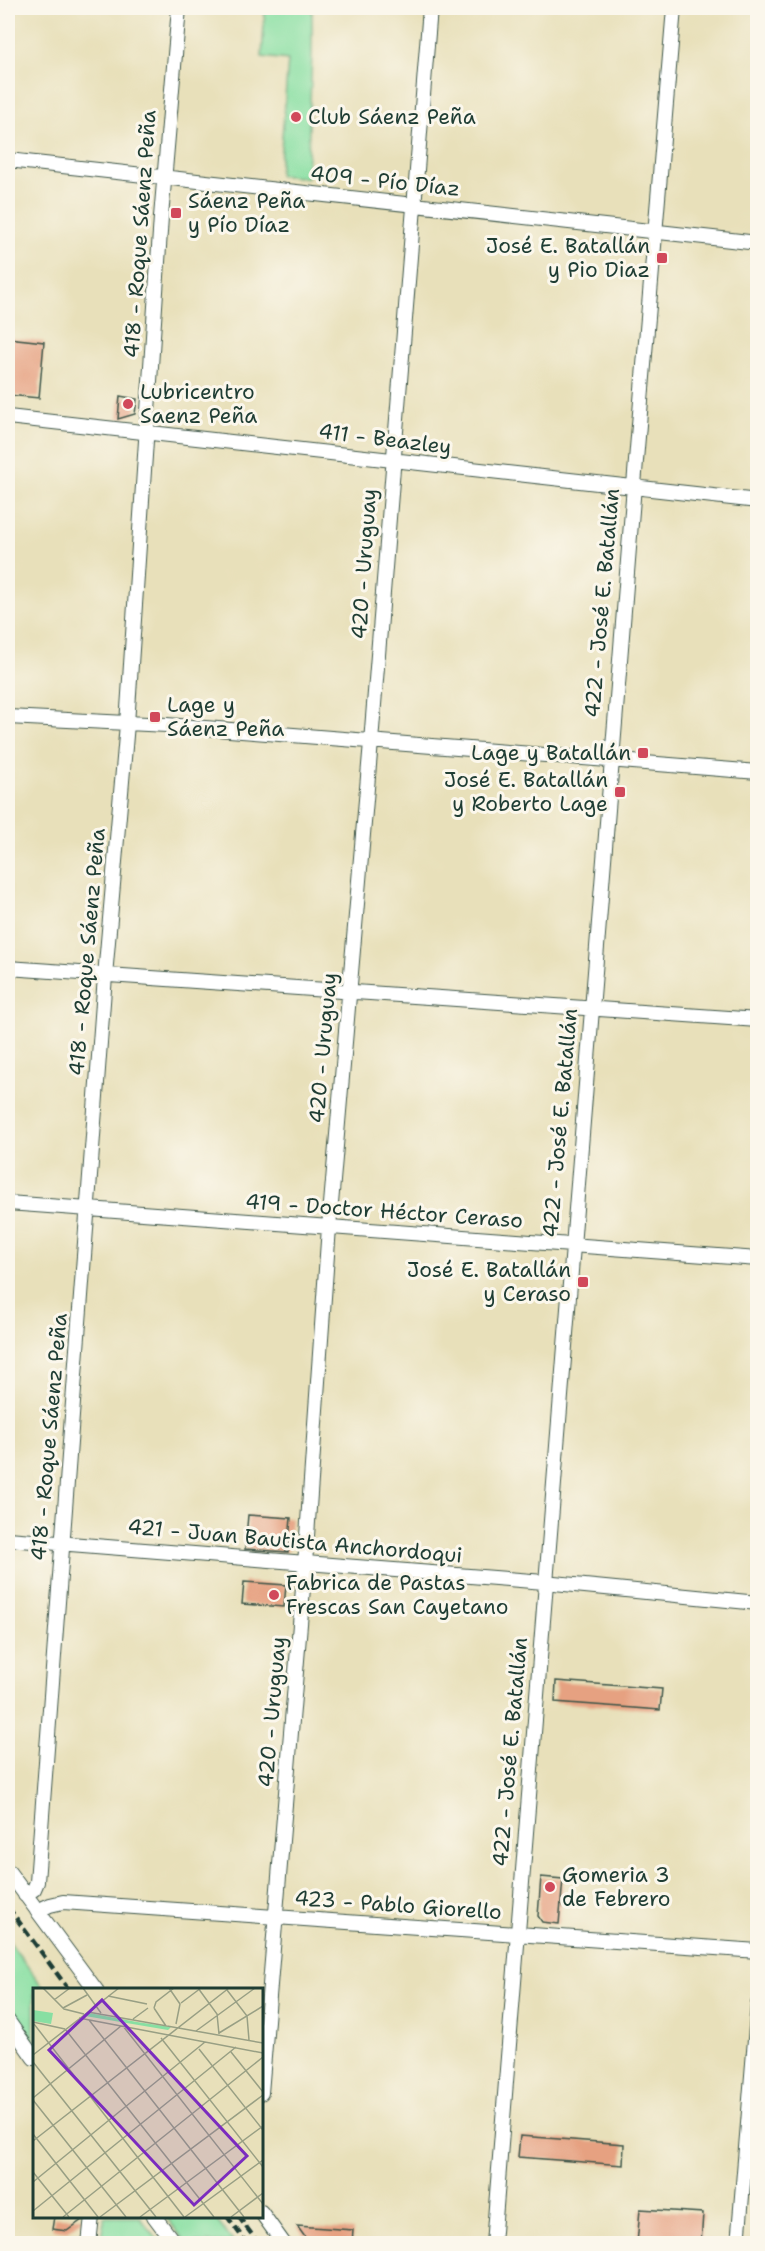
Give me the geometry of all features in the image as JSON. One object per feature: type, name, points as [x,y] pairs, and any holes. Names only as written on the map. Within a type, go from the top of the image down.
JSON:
[{"type":"street","name":"418 - Roque Sáenz Peña","points":[[25,1895],[34,1889],[37,1882],[105,976],[127,724],[164,178],[179,8]]},
{"type":"street","name":"420 - Uruguay","points":[[262,2082],[305,1564],[329,1227],[371,742],[430,8]]},
{"type":"street","name":"422 - José E. Batallán","points":[[493,2244],[570,1246],[592,1010],[610,760],[674,8]]},
{"type":"street","name":"409 - Pío Díaz","points":[[8,160],[758,243]]},
{"type":"street","name":"411 - Beazley","points":[[8,417],[758,501]]},
{"type":"street","points":[[8,717],[758,772]]},
{"type":"street","points":[[8,968],[758,1020]]},
{"type":"street","name":"419 - Doctor Héctor Ceraso","points":[[8,1203],[758,1258]]},
{"type":"street","name":"421 - Juan Bautista Anchordoqui","points":[[8,1539],[544,1582],[758,1603]]},
{"type":"street","points":[[8,1871],[95,1988]]},
{"type":"street","name":"423 - Pablo Giorello","points":[[37,1911],[63,1902],[758,1952]]},
{"type":"street","points":[[738,2244],[758,2003]]},
{"type":"street","points":[[8,2021],[33,2057]]},
{"type":"street","points":[[262,2213],[284,2244]]},
{"type":"street","points":[[89,2244],[92,2218]]},
{"type":"street","points":[[155,2218],[175,2244]]},
{"type":"green space","name":"Club Sáenz Peña","points":[[265,8],[312,8],[307,178],[279,175],[288,60],[262,57]]},
{"type":"green space","points":[[8,1940],[44,1988],[33,1988],[33,2042],[8,2008]]},
{"type":"green space","points":[[105,2218],[141,2218],[160,2243],[114,2244],[100,2241]]},
{"type":"green space","points":[[167,2218],[215,2218],[234,2243],[186,2243]]},
{"type":"building","points":[[8,338],[44,342],[39,398],[8,395]]},
{"type":"building","name":"Lubricentro Saenz Peña","points":[[120,396],[137,399],[135,414],[118,419]]},
{"type":"building","points":[[248,1515],[291,1518],[288,1552],[245,1549]]},
{"type":"building","points":[[244,1582],[286,1585],[284,1607],[242,1604]]},
{"type":"building","points":[[556,1681],[662,1689],[660,1710],[555,1702]]},
{"type":"building","points":[[541,1877],[563,1879],[559,1924],[542,1922],[538,1916]]},
{"type":"building","points":[[520,2136],[624,2144],[623,2165],[518,2157]]},
{"type":"building","points":[[640,2209],[703,2213],[701,2244],[637,2244]]},
{"type":"building","points":[[54,2218],[83,2218],[67,2231],[52,2229]]},
{"type":"building","points":[[297,2226],[353,2230],[352,2244],[310,2244]]},
{"type":"railway","points":[[8,1907],[68,1988]]},
{"type":"railway","points":[[228,2218],[247,2244]]},
{"type":"railway","points":[[240,2218],[259,2244]]},
{"type":"place","name":"Club Sáenz Peña","points":[[296,117]]},
{"type":"place","name":"Sáenz Peña y Pío Díaz","points":[[176,213]]},
{"type":"place","name":"José E. Batallán y Pio Diaz","points":[[662,258]]},
{"type":"place","name":"Lubricentro Saenz Peña","points":[[128,404]]},
{"type":"place","name":"Lage y Sáenz Peña","points":[[155,717]]},
{"type":"place","name":"Lage y Batallán","points":[[643,753]]},
{"type":"place","name":"José E. Batallán y Roberto Lage","points":[[620,792]]},
{"type":"place","name":"José E. Batallán y Ceraso","points":[[583,1282]]},
{"type":"place","name":"Fabrica de Pastas Frescas San Cayetano","points":[[274,1595]]},
{"type":"place","name":"Gomeria 3 de Febrero","points":[[550,1887]]}]
